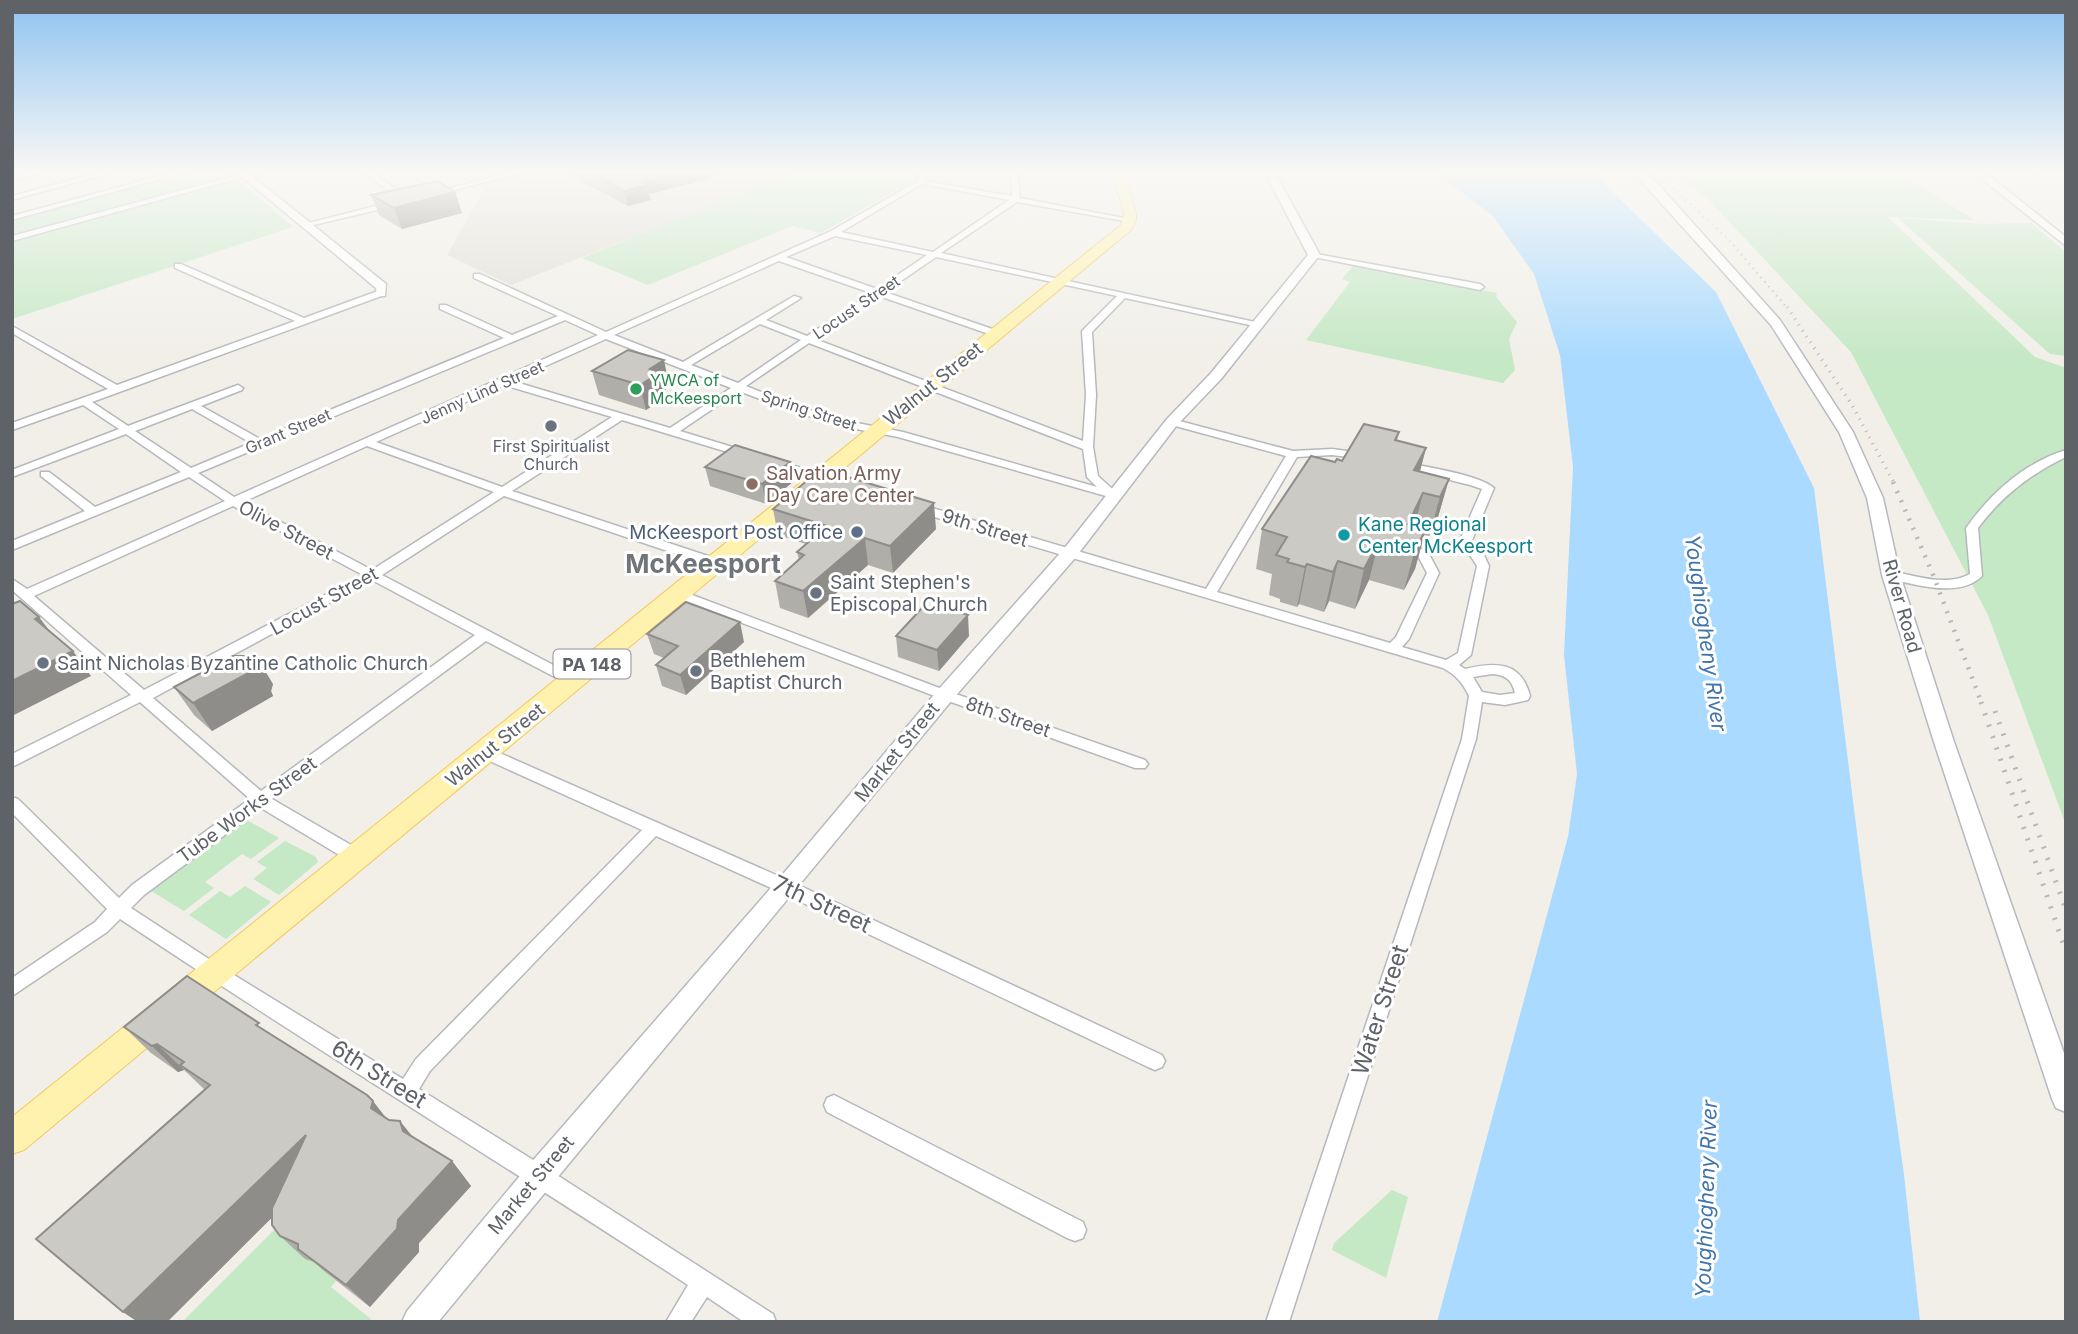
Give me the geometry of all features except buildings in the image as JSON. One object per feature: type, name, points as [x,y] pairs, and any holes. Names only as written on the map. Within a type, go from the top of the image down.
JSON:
[{"type":"main road","name":"Walnut Street","points":[[12,1138],[1118,233]]},
{"type":"street","points":[[12,239],[32,233]]},
{"type":"street","points":[[12,427],[381,293],[383,287],[315,233]]},
{"type":"street","name":"Jenny Lind Street","points":[[27,594],[608,337],[833,233]]},
{"type":"street","points":[[835,233],[1259,324]]},
{"type":"street","name":"Locust Street","points":[[672,432],[965,233]]},
{"type":"street","points":[[1302,233],[1314,256],[1480,287]]},
{"type":"street","name":"River Road","points":[[1696,233],[1776,323],[1846,432],[1875,498],[1891,575],[1944,741],[2066,1098]]},
{"type":"street","name":"Market Street","points":[[418,1322],[945,695],[1069,554],[1172,422],[1216,376],[1314,256]]},
{"type":"street","points":[[780,258],[995,333]]},
{"type":"street","points":[[177,266],[304,322]]},
{"type":"street","name":"Spring Street","points":[[477,276],[608,337],[795,409],[899,434],[1113,495]]},
{"type":"street","points":[[1113,495],[1093,477],[1088,447],[1091,394],[1087,331],[1122,295]]},
{"type":"street","points":[[683,366],[797,298]]},
{"type":"street","points":[[443,307],[511,338]]},
{"type":"street","name":"Grant Street","points":[[12,546],[564,317]]},
{"type":"street","points":[[757,320],[1088,447]]},
{"type":"street","points":[[12,330],[116,389]]},
{"type":"street","points":[[506,382],[845,485]]},
{"type":"street","points":[[12,474],[238,388]]},
{"type":"street","name":"Olive Street","points":[[84,401],[234,502],[573,681]]},
{"type":"street","points":[[193,405],[259,443]]},
{"type":"street","name":"Locust Street","points":[[12,761],[159,690],[371,576],[622,416]]},
{"type":"street","points":[[1172,422],[1293,454],[1332,452],[1382,460]]},
{"type":"street","points":[[369,443],[503,492],[716,563]]},
{"type":"street","points":[[1891,575],[1948,584],[1966,584],[1976,576],[1972,527],[1992,500],[2029,470],[2066,453]]},
{"type":"street","points":[[1210,594],[1293,454]]},
{"type":"street","points":[[1394,463],[1474,482],[1488,488],[1463,547]]},
{"type":"street","points":[[44,474],[93,512]]},
{"type":"street","name":"9th Street","points":[[907,504],[1448,665],[1463,674],[1476,696]]},
{"type":"street","points":[[1392,649],[1402,639],[1433,573],[1424,556],[1426,550],[1443,544],[1463,547],[1482,559],[1483,566],[1464,655],[1448,665]]},
{"type":"street","points":[[12,583],[27,594],[41,615],[261,800],[357,857]]},
{"type":"street","name":"8th Street","points":[[678,594],[945,695],[1140,764]]},
{"type":"street","name":"Tube Works Street","points":[[12,988],[101,927],[138,890],[484,635]]},
{"type":"street","points":[[1463,674],[1495,668],[1511,673],[1522,685],[1523,696],[1514,699],[1494,700],[1476,696]]},
{"type":"street","name":"Water Street","points":[[1277,1322],[1469,739],[1476,696]]},
{"type":"street","name":"7th Street","points":[[486,753],[786,887],[1155,1061]]},
{"type":"street","name":"6th Street","points":[[12,803],[118,909],[215,973],[540,1175],[765,1322]]},
{"type":"street","points":[[407,1091],[424,1065],[654,828]]},
{"type":"street","points":[[834,1105],[1075,1230]]},
{"type":"street","points":[[677,1322],[704,1282]]},
{"type":"shaded area","points":[[459,233],[642,233],[511,285],[447,255]]},
{"type":"green space","points":[[37,233],[274,233],[12,319],[12,240]]},
{"type":"green space","points":[[643,233],[774,233],[648,285],[582,258]]},
{"type":"green space","points":[[1740,233],[1905,233],[2035,357],[2066,368],[2066,825],[1988,615],[1851,352]]},
{"type":"green space","points":[[1915,233],[2043,233],[2066,252],[2066,356],[2050,354]]},
{"type":"green space","points":[[1353,266],[1497,293],[1496,297],[1517,322],[1509,339],[1515,370],[1503,383],[1306,340],[1350,282],[1342,279]]},
{"type":"green space","points":[[243,818],[279,838],[251,859],[242,854],[205,882],[214,888],[184,911],[148,889]]},
{"type":"green space","points":[[285,841],[316,857],[318,862],[279,895],[253,879],[267,868],[257,862]]},
{"type":"green space","points":[[245,886],[271,902],[226,939],[189,915],[220,891],[230,897]]},
{"type":"green space","points":[[335,1169],[317,1264],[336,1281],[331,1287],[371,1319],[369,1322],[182,1322]]},
{"type":"green space","points":[[1392,1190],[1408,1197],[1386,1278],[1332,1250],[1334,1243]]},
{"type":"water","name":"Youghiogheny River","points":[[1505,233],[1655,233],[1716,292],[1814,488],[1862,873],[1904,1175],[1920,1322],[1437,1322],[1568,837],[1577,774],[1564,655],[1573,467],[1560,355],[1534,274]]},
{"type":"railway","points":[[1722,233],[1788,309]]},
{"type":"railway","points":[[1787,307],[1852,405],[1894,483]]},
{"type":"railway","points":[[1893,482],[1932,572],[1982,704]]},
{"type":"railway","points":[[1981,702],[2066,952]]},
{"type":"railway","points":[[1995,711],[2066,910]]},
{"type":"place","name":"YWCA of McKeesport","points":[[636,389]]},
{"type":"place","name":"First Spiritualist Church","points":[[551,426]]},
{"type":"place","name":"Salvation Army Day Care Center","points":[[752,484]]},
{"type":"place","name":"McKeesport Post Office","points":[[857,532]]},
{"type":"place","name":"Kane Regional Center McKeesport","points":[[1344,535]]},
{"type":"place","name":"Saint Stephen's Episcopal Church","points":[[816,593]]},
{"type":"place","name":"Saint Nicholas Byzantine Catholic Church","points":[[43,663]]},
{"type":"place","name":"Bethlehem Baptist Church","points":[[696,671]]},
{"type":"district","name":"McKeesport","points":[[703,563]]}]
